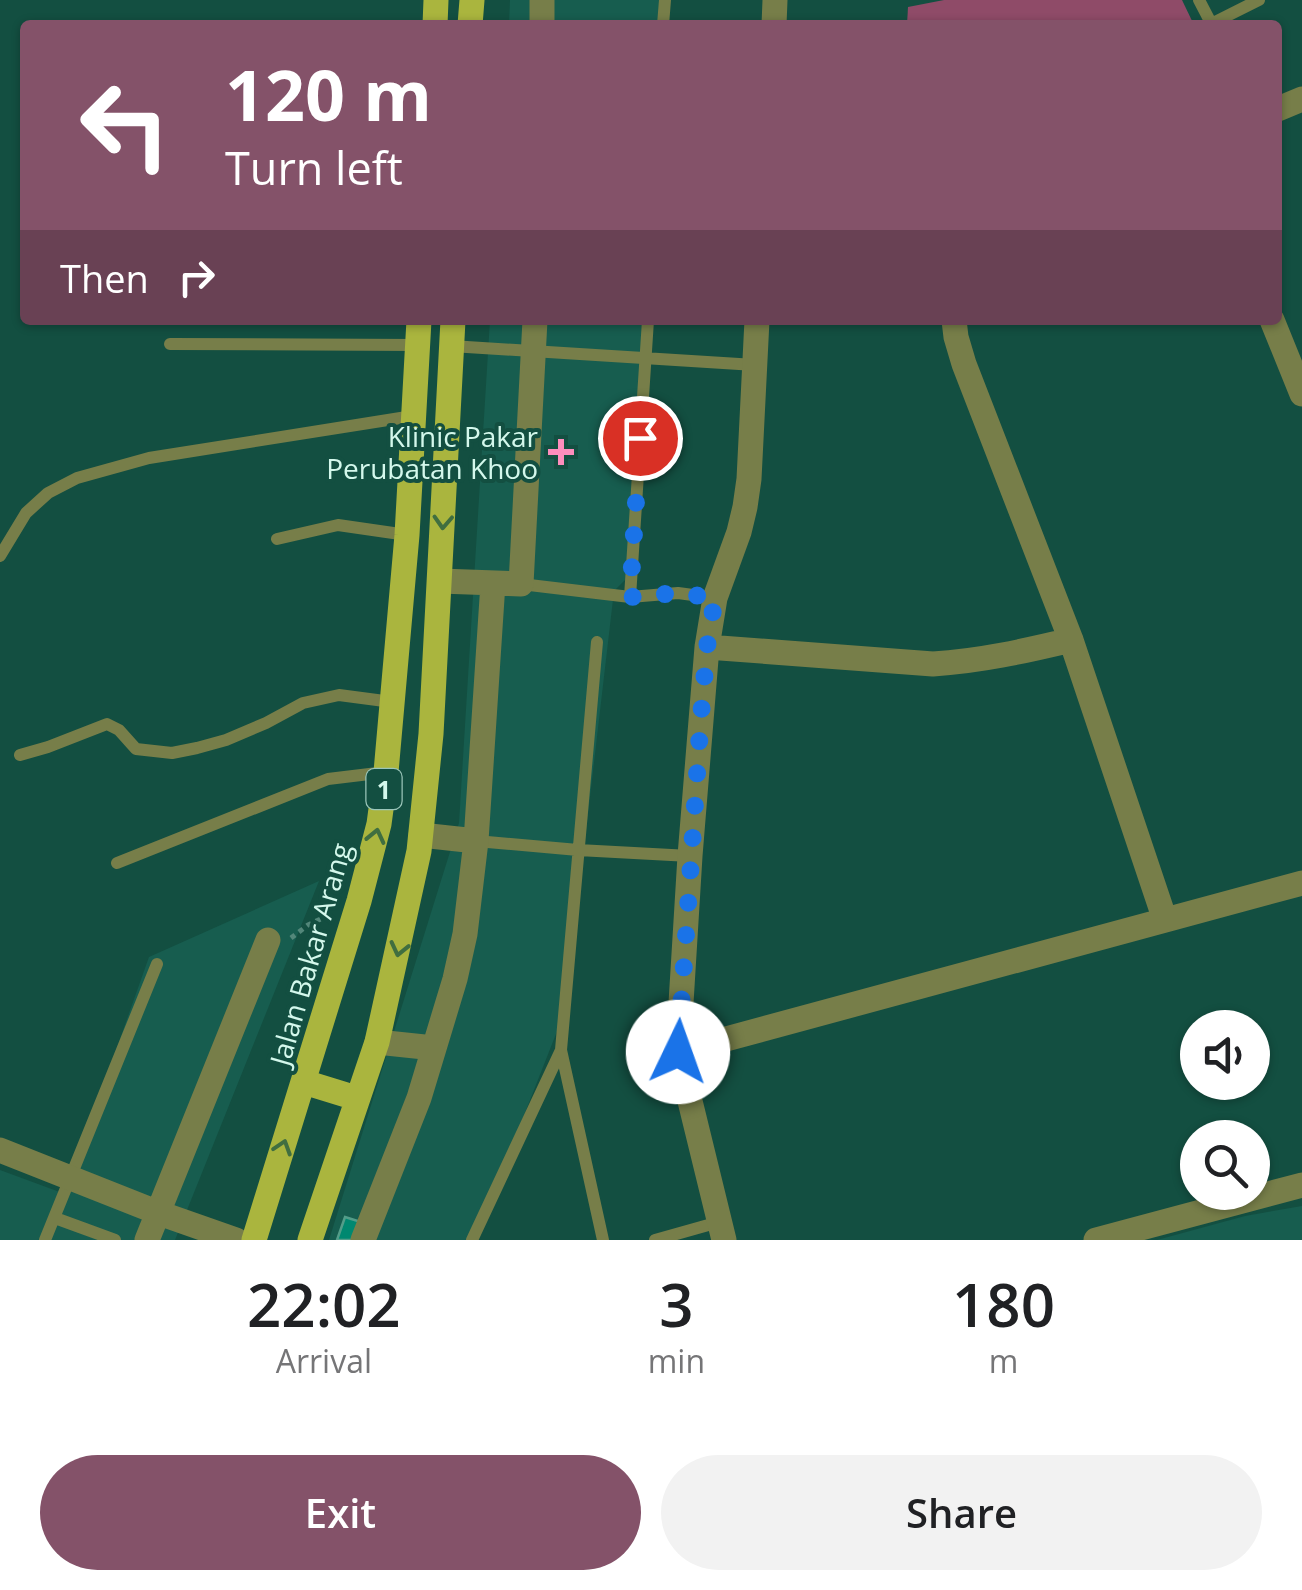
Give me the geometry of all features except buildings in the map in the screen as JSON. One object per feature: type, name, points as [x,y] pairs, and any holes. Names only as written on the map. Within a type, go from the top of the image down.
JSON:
[{"type":"main road","name":"Jalan Bakar Arang","points":[[254,1240],[359,902],[379,824],[407,535],[418,333]]},
{"type":"main road","name":"1","points":[[310,1240],[377,1042],[421,835],[431,734],[452,333]]},
{"type":"main road","points":[[304,1082],[356,1098]]},
{"type":"street","points":[[440,581],[521,584],[535,325]]},
{"type":"street","points":[[722,1231],[678,1052],[707,647],[715,598],[745,508],[757,325]]},
{"type":"street","points":[[955,325],[964,364],[1071,640],[1165,920]]},
{"type":"street","points":[[1274,325],[1302,394]]},
{"type":"street","points":[[364,1240],[419,1098],[465,934],[476,841],[493,583]]},
{"type":"street","points":[[707,647],[933,664],[1000,657],[1071,640]]},
{"type":"street","points":[[421,835],[476,841]]},
{"type":"street","points":[[678,1052],[1302,884]]},
{"type":"street","points":[[147,1240],[268,940]]},
{"type":"street","points":[[377,1042],[434,1048]]},
{"type":"street","points":[[0,1150],[236,1240]]},
{"type":"street","points":[[1096,1240],[1302,1185]]},
{"type":"lane","points":[[1222,20],[1260,0]]},
{"type":"lane","points":[[630,597],[648,325]]},
{"type":"lane","points":[[170,344],[418,333]]},
{"type":"lane","points":[[452,333],[534,350],[754,365]]},
{"type":"lane","points":[[0,556],[26,512],[48,493],[77,478],[149,458],[413,416]]},
{"type":"lane","points":[[277,540],[338,525],[407,535]]},
{"type":"lane","points":[[521,584],[630,597],[678,593],[715,598]]},
{"type":"lane","points":[[597,642],[561,1050],[602,1240]]},
{"type":"lane","points":[[20,755],[108,724],[136,749],[172,753],[226,740],[324,698],[339,695],[392,702]]},
{"type":"lane","points":[[117,864],[328,779],[386,772]]},
{"type":"lane","points":[[476,841],[690,856]]},
{"type":"lane","points":[[46,1240],[157,964]]},
{"type":"lane","points":[[472,1240],[561,1050]]},
{"type":"lane","points":[[54,1218],[115,1240]]},
{"type":"lane","points":[[655,1240],[722,1231]]},
{"type":"path","points":[[258,965],[308,925],[359,902]]},
{"type":"shaded area","points":[[510,0],[668,0],[666,20],[509,20]]},
{"type":"shaded area","points":[[944,0],[1182,0],[1192,20],[907,20],[908,7]]},
{"type":"shaded area","points":[[490,325],[649,325],[635,570],[614,591],[565,1011],[475,1240],[329,1240],[459,823]]},
{"type":"shaded area","points":[[319,881],[175,1240],[0,1240],[0,1170],[65,1194],[149,957]]},
{"type":"shaded area","points":[[1302,1206],[1302,1240],[1157,1240],[1245,1216]]},
{"type":"place","name":"Klinic Pakar Perubatan Khoo","points":[[561,452]]},
{"type":"route","points":[[640,438],[630,597],[678,593],[715,598],[701,716],[678,1052]]}]
